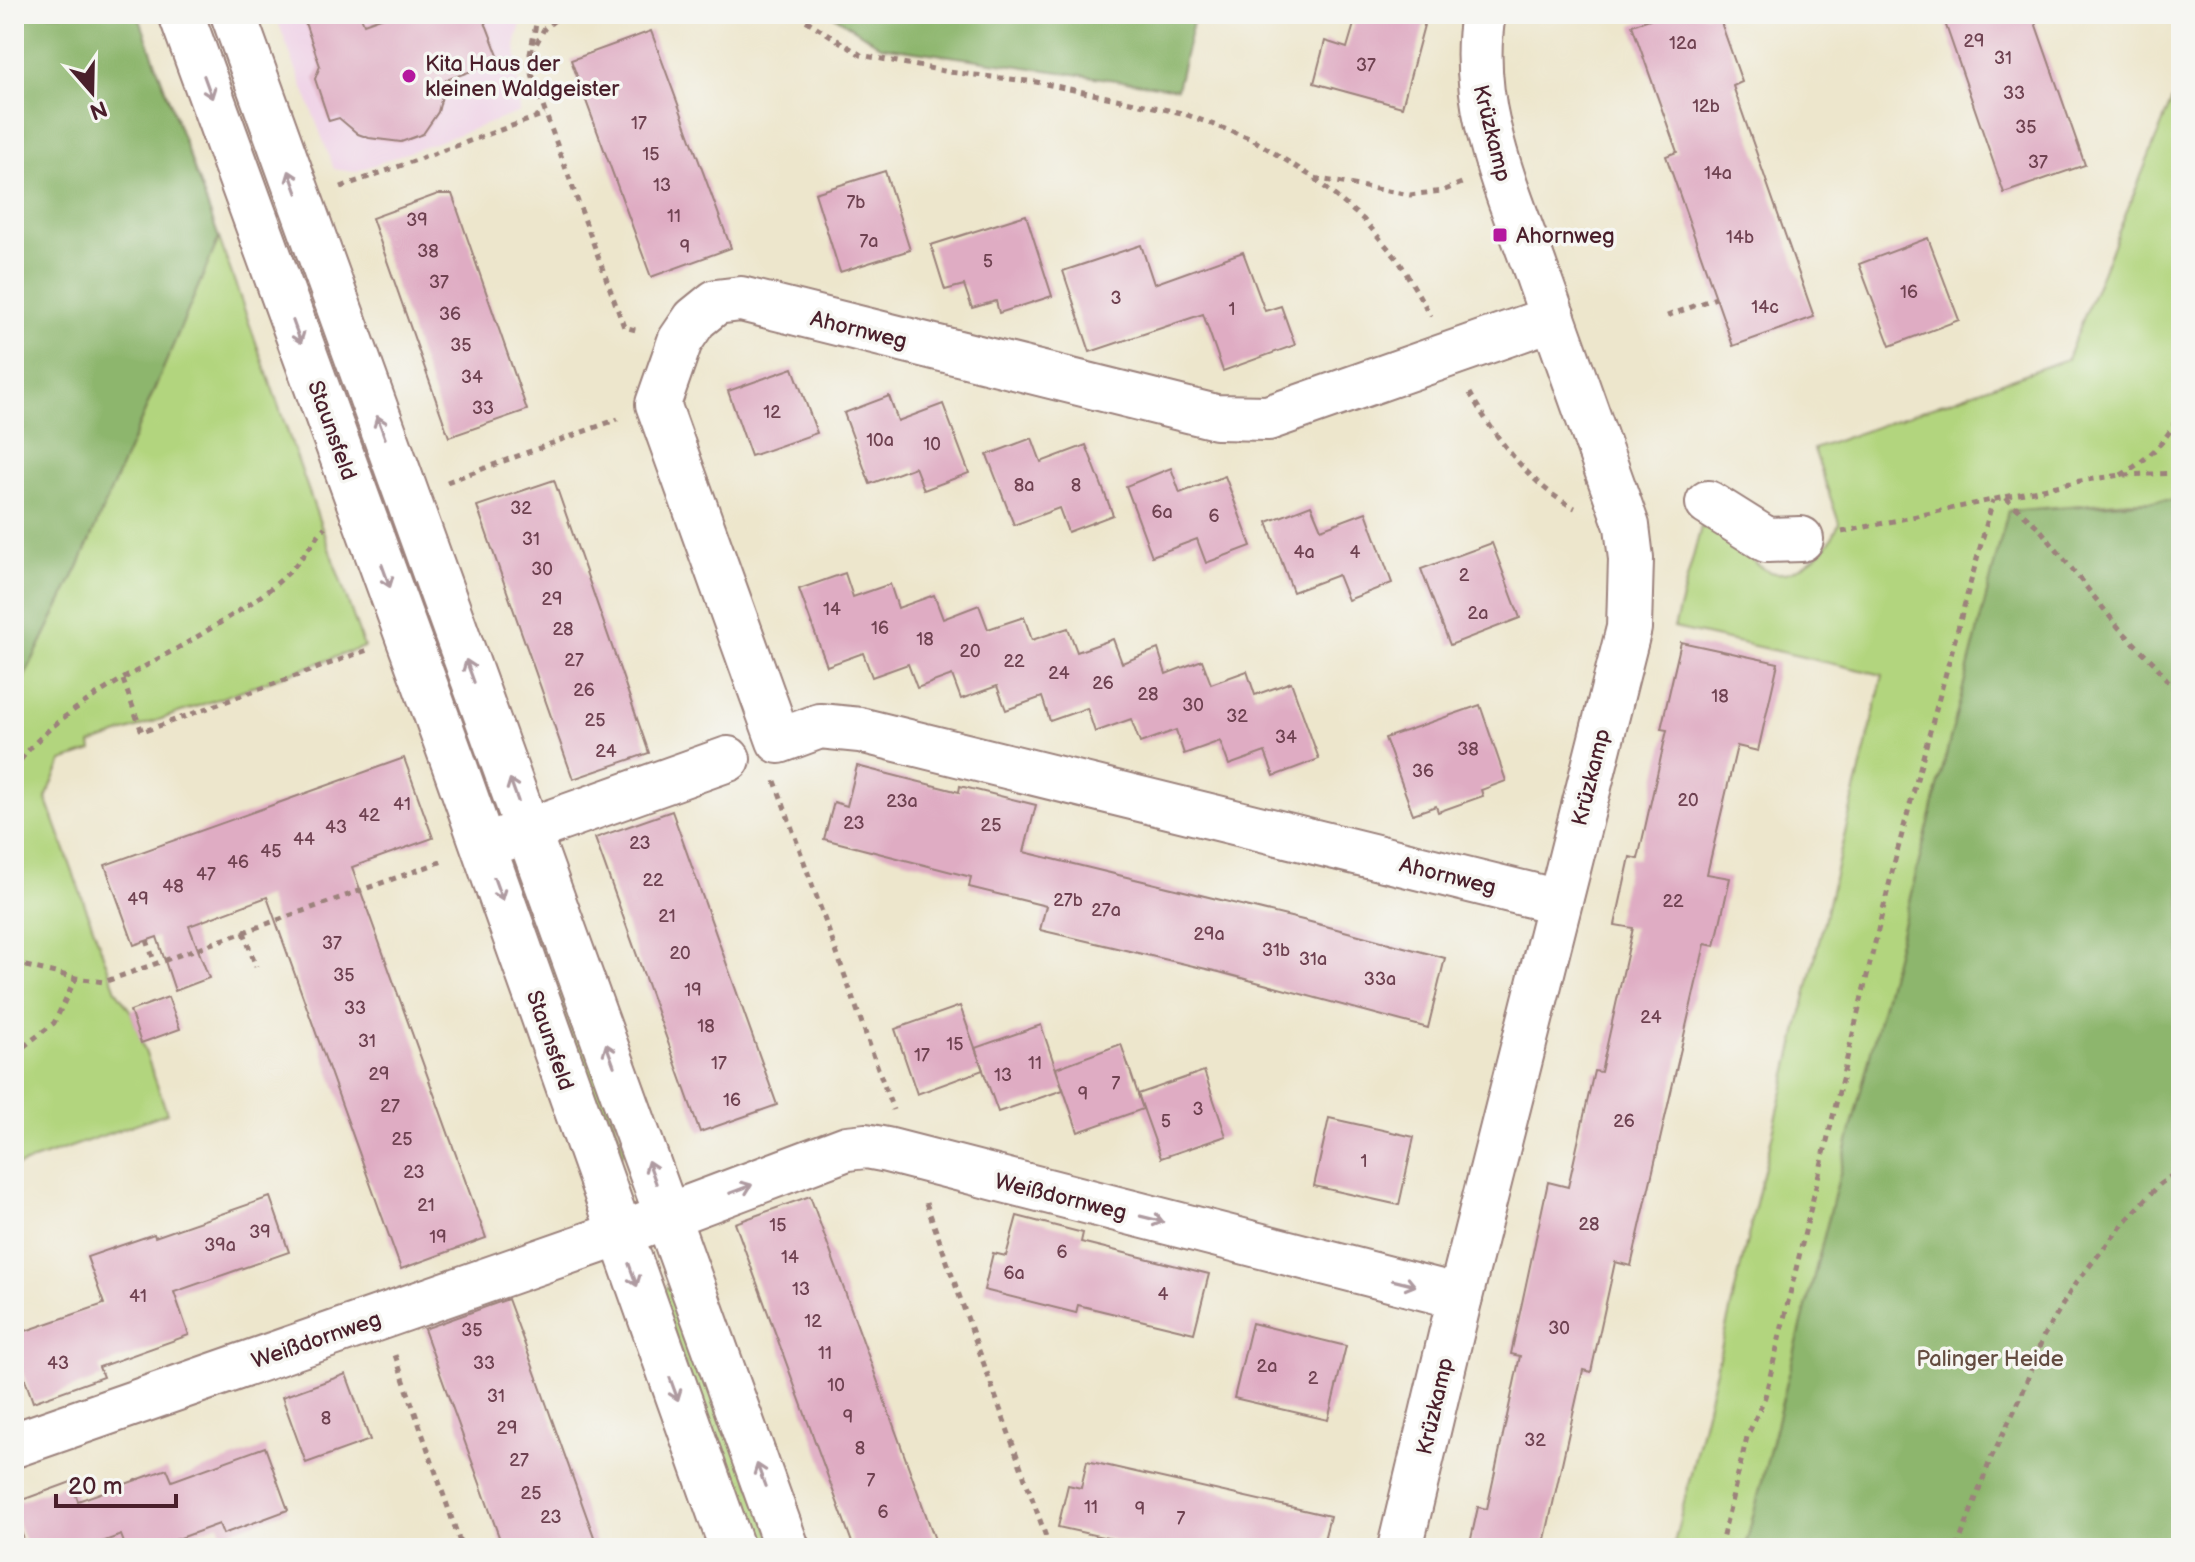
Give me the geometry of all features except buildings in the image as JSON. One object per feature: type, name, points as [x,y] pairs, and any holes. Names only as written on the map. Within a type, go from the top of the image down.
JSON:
[{"type":"street","name":"Staunsfeld","points":[[181,14],[467,852],[619,1234],[732,1548]]},
{"type":"street","name":"Staunsfeld","points":[[233,14],[787,1548]]},
{"type":"street","name":"Krüzkamp","points":[[1400,1548],[1460,1297],[1629,628],[1631,559],[1627,526],[1501,171],[1483,108],[1478,42],[1483,14]]},
{"type":"street","name":"Ahornweg","points":[[658,404],[680,341],[695,319],[716,302],[741,299],[1216,417],[1268,418],[1553,318]]},
{"type":"street","points":[[658,404],[761,756]]},
{"type":"street","points":[[1708,503],[1767,540],[1801,539]]},
{"type":"street","name":"Ahornweg","points":[[529,830],[761,756],[820,726],[860,730],[1559,902]]},
{"type":"street","points":[[467,852],[529,830]]},
{"type":"street","name":"Weißdornweg","points":[[668,1216],[847,1148],[866,1146],[1460,1297]]},
{"type":"street","points":[[619,1234],[668,1216]]},
{"type":"street","name":"Weißdornweg","points":[[14,1445],[619,1234]]},
{"type":"path","points":[[538,14],[529,59],[534,82],[624,327],[680,341]]},
{"type":"path","points":[[529,59],[544,29],[562,14]]},
{"type":"path","points":[[796,14],[861,55],[949,72],[1036,82],[1182,113],[1252,139],[1314,178],[1364,220],[1399,261],[1432,318]]},
{"type":"path","points":[[329,191],[545,114]]},
{"type":"path","points":[[1314,178],[1410,195],[1442,191],[1501,171]]},
{"type":"path","points":[[1667,316],[1716,298]]},
{"type":"path","points":[[1469,390],[1482,415],[1502,442],[1563,503],[1577,509]]},
{"type":"path","points":[[436,486],[658,404]]},
{"type":"path","points":[[2121,475],[2145,461],[2172,430],[2181,411]]},
{"type":"path","points":[[1801,539],[2121,475],[2181,473]]},
{"type":"path","points":[[2006,498],[2039,528],[2119,628],[2154,663],[2181,698]]},
{"type":"path","points":[[1720,1548],[1747,1437],[1765,1397],[1896,856],[1993,500]]},
{"type":"path","points":[[14,770],[45,732],[267,590],[287,574],[325,527],[336,523]]},
{"type":"path","points":[[123,680],[142,732],[381,645]]},
{"type":"path","points":[[761,756],[896,1118]]},
{"type":"path","points":[[14,963],[104,982],[467,852]]},
{"type":"path","points":[[244,932],[256,967]]},
{"type":"path","points":[[147,940],[155,964]]},
{"type":"path","points":[[14,1054],[54,1023],[76,978]]},
{"type":"path","points":[[1957,1548],[1991,1458],[2021,1397],[2043,1337],[2075,1284],[2124,1223],[2160,1184],[2181,1169]]},
{"type":"path","points":[[923,1194],[1050,1548]]},
{"type":"path","points":[[390,1343],[462,1548]]},
{"type":"shaded area","name":"Kita Haus der kleinen Waldgeister","points":[[275,14],[524,14],[516,41],[520,112],[354,172],[334,169]]},
{"type":"green space","points":[[14,14],[138,14],[219,238],[79,565],[14,698]]},
{"type":"green space","points":[[831,14],[1195,14],[1177,89],[881,46]]},
{"type":"green space","points":[[2181,77],[2181,501],[2129,501],[2008,511],[1745,1548],[1673,1548],[1883,675],[1674,628],[1701,527],[1717,531],[1763,569],[1776,573],[1790,572],[1823,550],[1839,523],[1814,449],[2067,359]]},
{"type":"green space","points":[[219,238],[364,647],[91,744],[92,751],[62,761],[46,798],[116,990],[131,1012],[167,1113],[14,1167],[14,698],[79,565]]},
{"type":"green space","name":"Palinger Heide","points":[[2181,501],[2181,1548],[1745,1548],[2008,511]]},
{"type":"green space","points":[[532,907],[625,1150],[622,1155],[613,1158],[526,909]]},
{"type":"green space","points":[[671,1285],[776,1548],[746,1548],[660,1291]]},
{"type":"place","name":"Kita Haus der kleinen Waldgeister","points":[[409,76]]},
{"type":"place","name":"Ahornweg","points":[[1500,235]]}]
